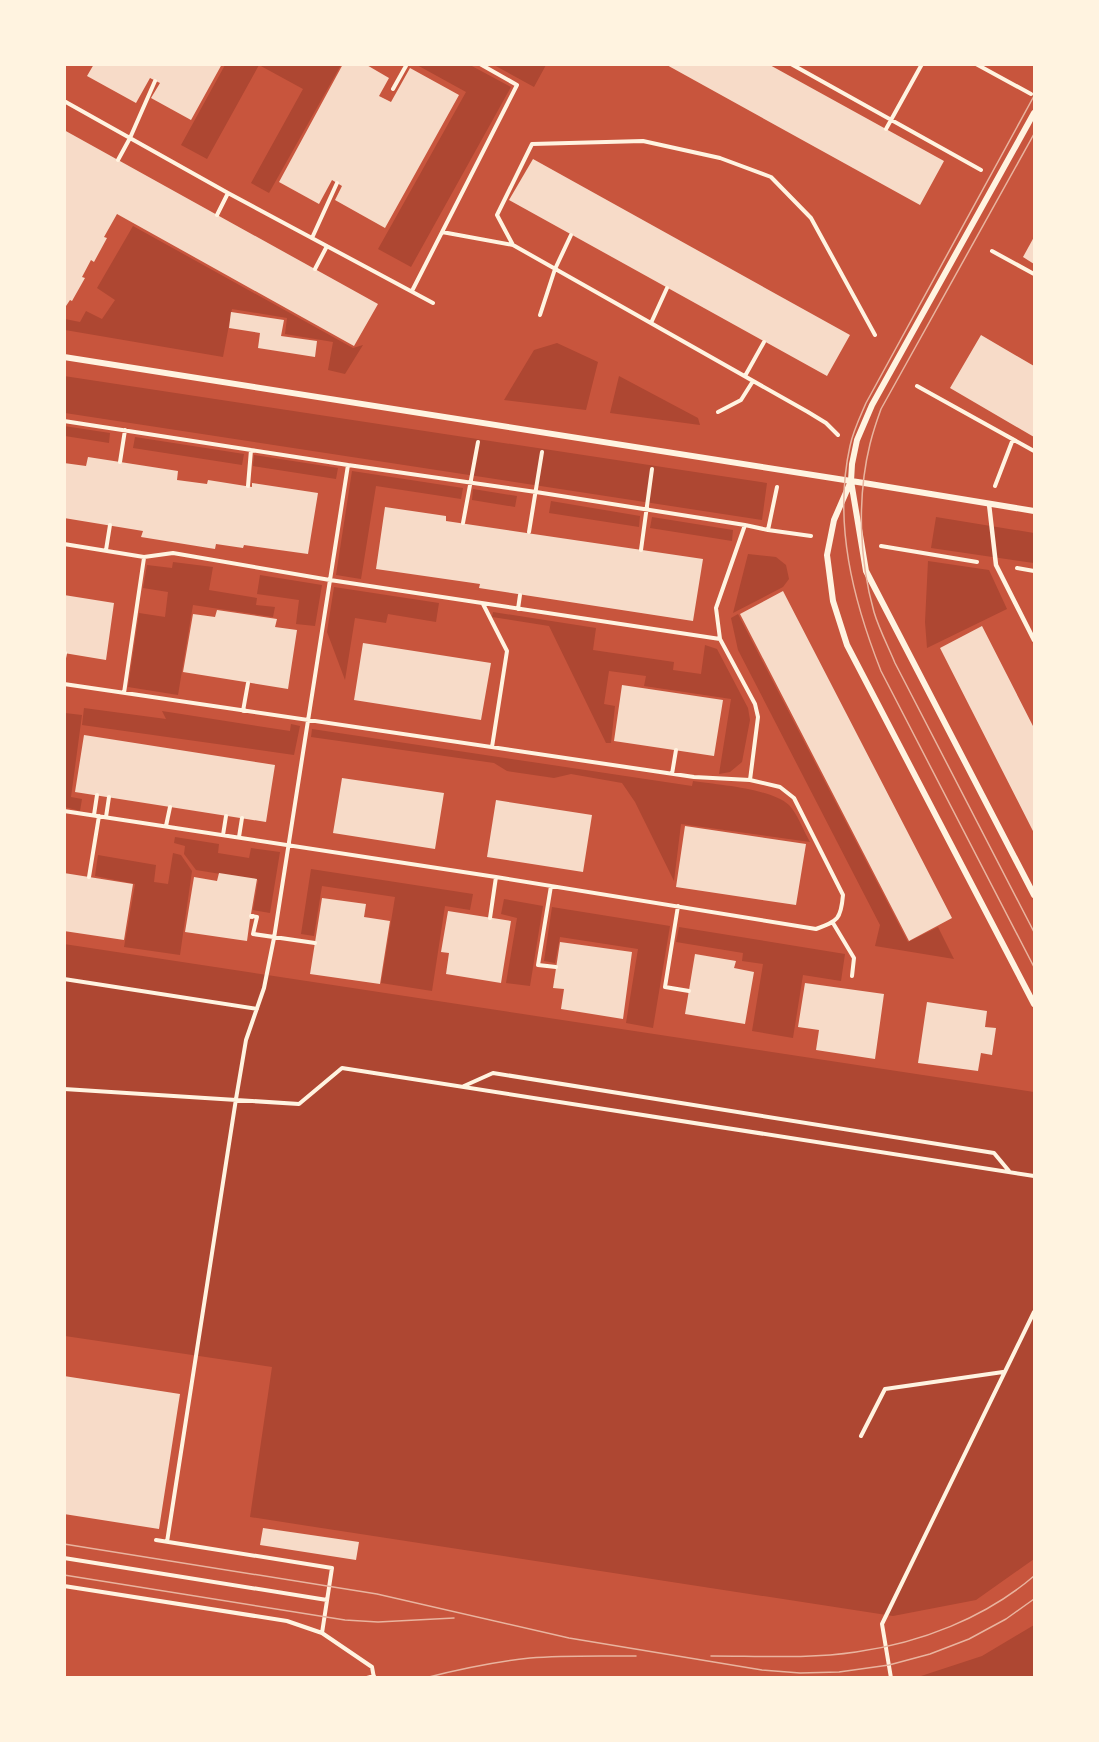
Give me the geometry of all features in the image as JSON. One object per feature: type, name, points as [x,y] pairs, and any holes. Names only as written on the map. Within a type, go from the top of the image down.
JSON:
[{"type":"street","points":[[1035,112],[872,405],[855,448],[850,482],[834,520],[826,555],[833,601],[847,645],[1035,1004]]},
{"type":"street","points":[[64,357],[1035,512]]},
{"type":"street","points":[[850,482],[866,571],[1035,895]]},
{"type":"lane","points":[[989,504],[996,565],[1035,640]]},
{"type":"path","points":[[393,89],[407,64]]},
{"type":"path","points":[[412,291],[517,85],[480,64]]},
{"type":"path","points":[[791,64],[997,179]]},
{"type":"path","points":[[886,129],[922,64]]},
{"type":"path","points":[[975,64],[1035,96]]},
{"type":"path","points":[[118,160],[155,81]]},
{"type":"path","points":[[64,101],[228,193],[433,303]]},
{"type":"path","points":[[513,245],[497,215],[532,144],[643,141],[720,158],[771,177],[811,218],[875,335]]},
{"type":"path","points":[[312,238],[337,183]]},
{"type":"path","points":[[217,215],[228,193]]},
{"type":"path","points":[[442,232],[513,245],[826,423],[855,448]]},
{"type":"path","points":[[540,315],[555,269],[571,235]]},
{"type":"path","points":[[315,269],[327,246]]},
{"type":"path","points":[[992,251],[1035,274]]},
{"type":"path","points":[[651,323],[667,288]]},
{"type":"path","points":[[745,376],[764,342]]},
{"type":"path","points":[[718,412],[741,400],[753,381]]},
{"type":"path","points":[[917,386],[1035,451]]},
{"type":"path","points":[[64,421],[830,538]]},
{"type":"path","points":[[463,523],[481,423]]},
{"type":"path","points":[[120,462],[126,430]]},
{"type":"path","points":[[530,532],[546,433]]},
{"type":"path","points":[[989,504],[1013,439]]},
{"type":"path","points":[[248,486],[251,450]]},
{"type":"path","points":[[641,550],[655,450]]},
{"type":"path","points":[[167,1542],[246,1040],[264,988],[274,938],[348,465]]},
{"type":"path","points":[[768,530],[780,470]]},
{"type":"path","points":[[106,550],[110,525]]},
{"type":"path","points":[[746,525],[716,608],[720,639],[755,704],[758,717],[750,780]]},
{"type":"path","points":[[861,543],[1035,571]]},
{"type":"path","points":[[64,544],[144,557],[173,553],[330,580],[720,639]]},
{"type":"path","points":[[124,693],[144,557]]},
{"type":"path","points":[[518,609],[520,595]]},
{"type":"path","points":[[483,604],[507,651],[492,747]]},
{"type":"path","points":[[243,711],[248,683]]},
{"type":"path","points":[[64,684],[672,774],[750,780],[780,787],[794,798],[843,895],[841,911],[833,923],[816,929],[64,811]]},
{"type":"path","points":[[672,774],[675,750]]},
{"type":"path","points":[[94,815],[97,795]]},
{"type":"path","points":[[106,817],[109,797]]},
{"type":"path","points":[[166,826],[170,807]]},
{"type":"path","points":[[89,877],[99,816]]},
{"type":"path","points":[[223,835],[226,816]]},
{"type":"path","points":[[239,837],[242,818]]},
{"type":"path","points":[[490,918],[496,877]]},
{"type":"path","points":[[551,886],[538,965],[556,967]]},
{"type":"path","points":[[678,906],[665,987],[689,991]]},
{"type":"path","points":[[251,916],[257,917],[253,934],[315,944]]},
{"type":"path","points":[[833,923],[854,958],[852,976]]},
{"type":"path","points":[[64,979],[256,1009]]},
{"type":"path","points":[[64,1089],[299,1104],[342,1068],[1035,1176]]},
{"type":"path","points":[[462,1087],[494,1073],[994,1153],[1009,1172]]},
{"type":"path","points":[[891,1677],[882,1624],[1035,1312]]},
{"type":"path","points":[[861,1436],[885,1389],[1004,1372]]},
{"type":"path","points":[[156,1540],[332,1568],[322,1633]]},
{"type":"path","points":[[64,1558],[327,1600]]},
{"type":"path","points":[[64,1586],[287,1622],[322,1633],[372,1667],[374,1677],[367,1677]]},
{"type":"shaded area","points":[[225,65],[259,65],[207,159],[181,145]]},
{"type":"shaded area","points":[[259,65],[341,65],[269,193],[251,183],[303,89]]},
{"type":"shaded area","points":[[417,65],[470,65],[511,87],[411,267],[378,249],[466,92]]},
{"type":"shaded area","points":[[494,65],[546,65],[534,87]]},
{"type":"shaded area","points":[[133,226],[353,348],[363,345],[345,374],[328,370],[333,342],[285,334],[287,318],[232,309],[223,357],[65,330],[65,319],[80,322],[86,311],[102,319],[115,300],[97,288]]},
{"type":"shaded area","points":[[557,343],[598,362],[586,410],[504,400],[534,350]]},
{"type":"shaded area","points":[[64,376],[767,483],[762,520],[65,413]]},
{"type":"shaded area","points":[[619,376],[698,418],[700,425],[610,413]]},
{"type":"shaded area","points":[[64,426],[110,433],[109,443],[65,436]]},
{"type":"shaded area","points":[[135,437],[244,454],[242,465],[133,448]]},
{"type":"shaded area","points":[[254,455],[338,468],[336,479],[253,466]]},
{"type":"shaded area","points":[[352,471],[463,488],[461,499],[376,486],[361,579],[336,575]]},
{"type":"shaded area","points":[[473,489],[517,496],[515,507],[472,500]]},
{"type":"shaded area","points":[[551,501],[640,516],[639,527],[549,513]]},
{"type":"shaded area","points":[[652,517],[733,530],[732,541],[650,528]]},
{"type":"shaded area","points":[[936,517],[1034,533],[1034,563],[931,548]]},
{"type":"shaded area","points":[[748,554],[776,557],[786,565],[789,579],[783,587],[733,613]]},
{"type":"shaded area","points":[[928,561],[989,570],[1007,609],[927,648],[925,622]]},
{"type":"shaded area","points":[[173,562],[213,567],[209,590],[257,598],[256,605],[275,607],[273,617],[193,605],[178,695],[128,687],[139,613],[165,617],[168,592],[143,588],[147,565],[172,568]]},
{"type":"shaded area","points":[[260,575],[322,585],[315,626],[296,624],[299,600],[257,594]]},
{"type":"shaded area","points":[[334,587],[439,603],[436,622],[388,614],[386,623],[355,618],[345,680],[327,632]]},
{"type":"shaded area","points":[[493,612],[596,628],[593,650],[674,662],[673,670],[701,674],[705,645],[717,649],[748,708],[750,720],[742,762],[730,772],[719,774],[731,699],[644,686],[646,676],[609,671],[604,704],[615,706],[611,743],[606,743],[549,626],[492,617]]},
{"type":"shaded area","points":[[738,614],[908,942],[938,927],[954,959],[875,946],[880,925],[738,650],[731,618]]},
{"type":"shaded area","points":[[84,708],[166,719],[162,711],[290,731],[291,724],[300,726],[294,755],[82,725]]},
{"type":"shaded area","points":[[65,713],[82,715],[71,797],[82,799],[80,811],[65,807]]},
{"type":"shaded area","points":[[312,729],[692,786],[693,781],[757,791],[780,799],[789,805],[810,842],[681,824],[674,881],[635,802],[622,783],[571,774],[554,778],[507,771],[494,763],[311,737]]},
{"type":"shaded area","points":[[175,837],[219,844],[218,853],[249,858],[251,848],[280,852],[270,913],[253,910],[258,880],[196,870],[184,854],[185,846],[174,843]]},
{"type":"shaded area","points":[[173,853],[181,855],[192,871],[180,955],[124,947],[135,884],[95,876],[98,855],[156,865],[154,882],[168,884]]},
{"type":"shaded area","points":[[311,869],[473,894],[470,910],[445,906],[432,991],[381,983],[395,897],[322,886],[314,936],[301,934]]},
{"type":"shaded area","points":[[504,899],[543,906],[530,986],[506,983],[517,918],[501,914]]},
{"type":"shaded area","points":[[552,907],[670,926],[653,1028],[626,1023],[638,949],[560,937],[555,963],[544,961]]},
{"type":"shaded area","points":[[679,927],[845,954],[841,981],[803,975],[793,1038],[752,1031],[763,964],[742,961],[743,953],[676,942]]},
{"type":"shaded area","points":[[64,944],[1034,1092],[1034,1559],[976,1600],[893,1616],[250,1517],[272,1367],[65,1336]]},
{"type":"shaded area","points":[[1034,1625],[1034,1677],[918,1677],[982,1656]]},
{"type":"building","points":[[94,64],[222,64],[191,120],[151,98],[160,83],[150,78],[136,103],[87,76]]},
{"type":"building","points":[[343,64],[365,64],[389,78],[379,96],[391,102],[410,68],[459,95],[385,228],[335,200],[342,186],[332,180],[319,204],[279,182]]},
{"type":"building","points":[[665,64],[768,64],[944,161],[920,205]]},
{"type":"building","points":[[64,130],[378,304],[354,346],[117,214],[94,262],[91,260],[82,277],[85,278],[72,301],[70,300],[64,309]]},
{"type":"building","points":[[533,159],[850,335],[827,376],[509,200]]},
{"type":"building","points":[[1034,237],[1034,264],[1023,257]]},
{"type":"building","points":[[231,312],[284,320],[281,336],[317,341],[315,357],[258,348],[260,333],[229,328]]},
{"type":"building","points":[[981,335],[1034,366],[1034,437],[950,388]]},
{"type":"building","points":[[88,457],[178,471],[177,480],[207,484],[208,480],[252,487],[252,483],[318,493],[308,554],[244,545],[243,548],[216,544],[215,549],[141,537],[143,531],[64,518],[64,463],[86,466]]},
{"type":"building","points":[[385,507],[446,516],[446,521],[703,559],[693,621],[479,588],[480,584],[376,569]]},
{"type":"building","points":[[783,591],[952,918],[909,941],[740,614]]},
{"type":"building","points":[[64,595],[114,603],[106,660],[64,653]]},
{"type":"building","points":[[217,610],[277,619],[275,627],[297,630],[288,689],[183,672],[193,614],[215,617]]},
{"type":"building","points":[[982,626],[1034,728],[1034,833],[940,648]]},
{"type":"building","points":[[363,643],[491,663],[481,720],[354,700]]},
{"type":"building","points":[[622,685],[723,700],[714,756],[614,741]]},
{"type":"building","points":[[84,735],[275,765],[266,822],[75,792]]},
{"type":"building","points":[[342,778],[444,793],[435,849],[333,833]]},
{"type":"building","points":[[496,800],[592,815],[583,872],[487,857]]},
{"type":"building","points":[[685,826],[806,844],[796,905],[676,887]]},
{"type":"building","points":[[64,873],[133,884],[124,940],[64,931]]},
{"type":"building","points":[[219,873],[257,879],[251,914],[254,914],[253,919],[250,919],[247,941],[185,932],[194,877],[217,881]]},
{"type":"building","points":[[322,898],[366,904],[364,917],[390,921],[380,984],[310,974]]},
{"type":"building","points":[[448,911],[511,921],[501,983],[446,974],[449,953],[441,952]]},
{"type":"building","points":[[560,942],[632,952],[623,1019],[561,1009],[564,989],[553,988]]},
{"type":"building","points":[[695,954],[736,961],[734,968],[754,972],[745,1024],[685,1014]]},
{"type":"building","points":[[805,983],[884,994],[875,1059],[816,1050],[819,1030],[798,1027]]},
{"type":"building","points":[[927,1002],[987,1011],[985,1027],[996,1028],[992,1055],[981,1053],[978,1071],[918,1063]]},
{"type":"building","points":[[64,1376],[180,1394],[159,1529],[64,1514]]},
{"type":"building","points":[[263,1528],[359,1542],[356,1560],[260,1545]]},
{"type":"tram line","points":[[1034,96],[866,403],[850,446],[845,475],[844,504],[845,532],[854,589],[881,671],[1034,967]]},
{"type":"tram line","points":[[1034,134],[881,409],[866,464],[862,506],[865,571],[874,612],[881,631],[895,663],[1034,932]]},
{"type":"tram line","points":[[64,1544],[377,1594],[569,1638],[762,1670],[800,1673],[839,1672],[889,1665],[930,1654],[969,1639],[1006,1619],[1034,1599]]},
{"type":"tram line","points":[[64,1575],[345,1620],[378,1622],[454,1618]]},
{"type":"tram line","points":[[711,1656],[820,1656],[880,1648],[928,1635],[973,1616],[1015,1591],[1034,1576]]},
{"type":"tram line","points":[[425,1678],[477,1666],[530,1658],[636,1656]]}]
